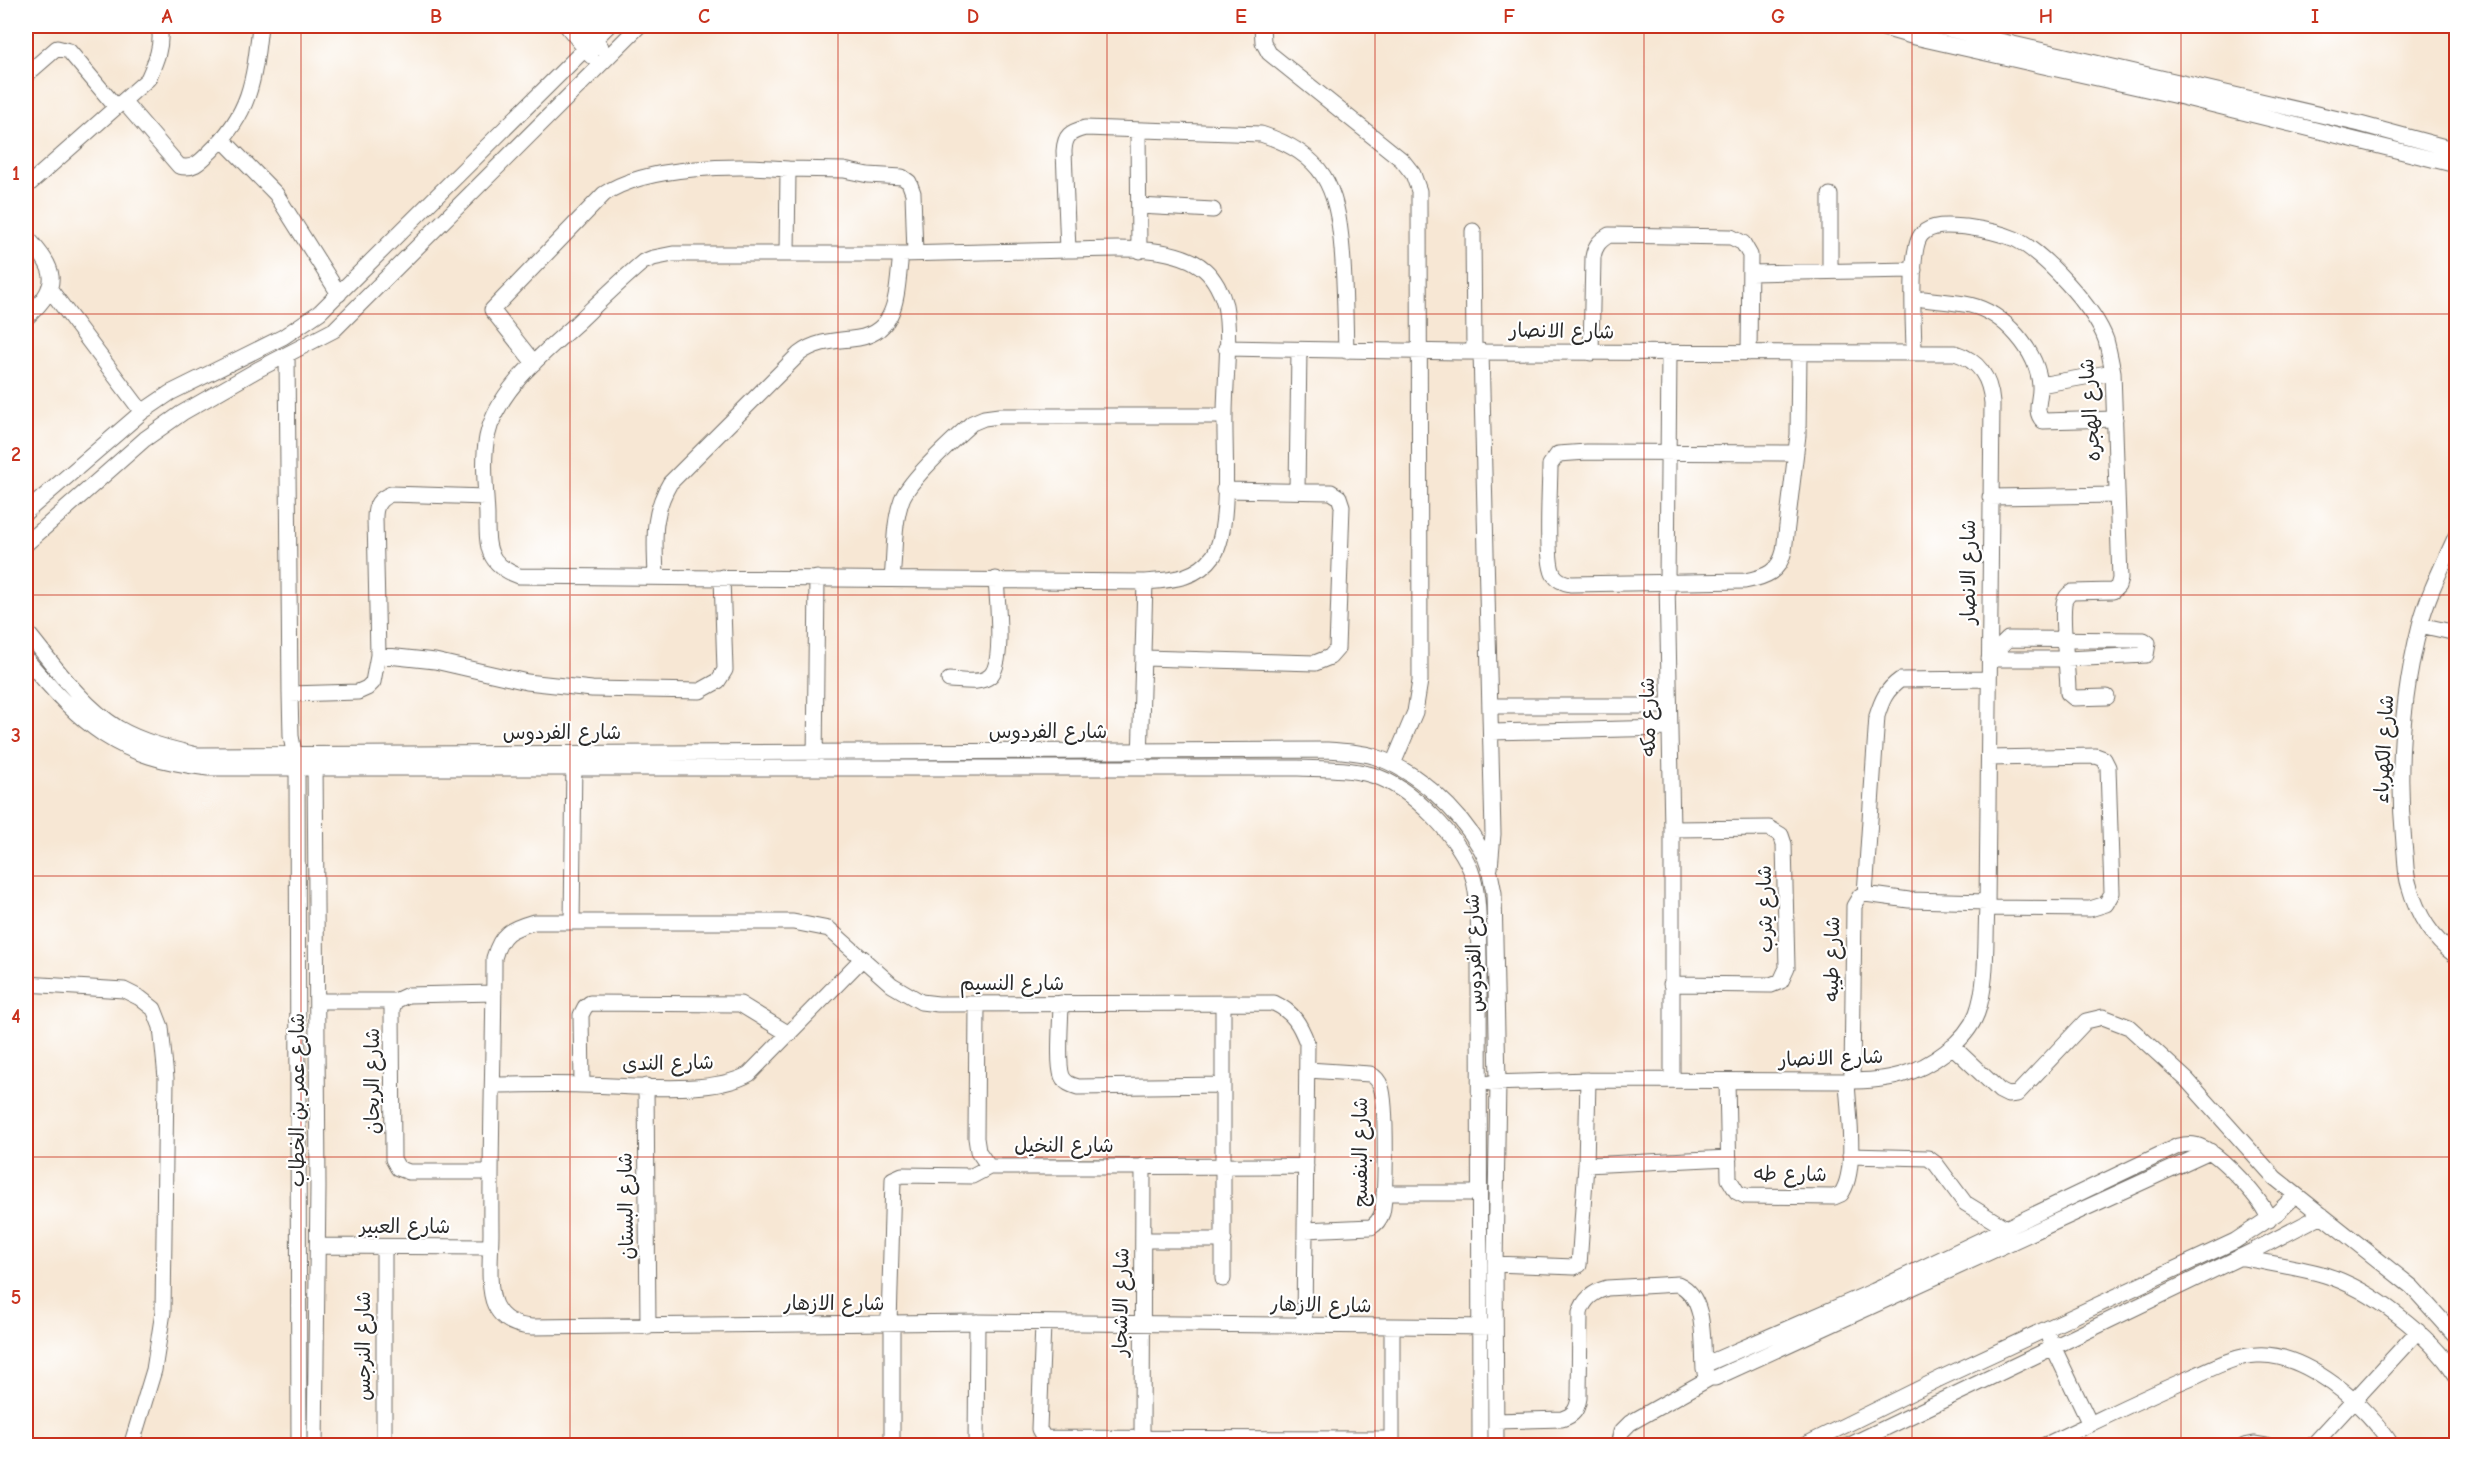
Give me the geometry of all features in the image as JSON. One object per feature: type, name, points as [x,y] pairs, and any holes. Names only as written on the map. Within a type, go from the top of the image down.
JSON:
[{"type":"street","points":[[26,187],[148,79],[157,60],[161,36],[159,26]]},
{"type":"street","points":[[26,75],[57,48],[64,48],[179,166],[188,168],[199,164],[223,140],[243,111],[255,76],[260,26]]},
{"type":"street","points":[[567,26],[590,44],[604,61]]},
{"type":"street","points":[[583,26],[590,44]]},
{"type":"street","points":[[26,512],[142,412],[170,393],[283,337],[320,312],[608,26]]},
{"type":"street","points":[[26,544],[145,439],[182,413],[334,330],[639,26]]},
{"type":"street","points":[[1262,26],[1263,42],[1274,58],[1402,160],[1413,174],[1420,200],[1420,681],[1415,712],[1393,764]]},
{"type":"street","points":[[1877,26],[1915,37],[2182,97],[2435,151],[2457,150]]},
{"type":"street","points":[[1935,26],[2360,124],[2435,151],[2457,165]]},
{"type":"street","points":[[1068,250],[1064,151],[1068,135],[1085,128],[1261,134],[1280,140],[1297,149],[1312,162],[1325,177],[1334,194],[1339,213],[1344,268],[1346,351]]},
{"type":"street","points":[[1138,130],[1139,251]]},
{"type":"street","points":[[223,140],[276,194],[339,294]]},
{"type":"street","points":[[534,363],[492,310],[604,194],[619,184],[667,173],[741,166],[844,170],[868,175],[902,177],[909,182],[912,193],[908,254],[885,326],[874,334],[821,343],[799,354],[670,483],[659,501],[656,517],[656,576]]},
{"type":"street","points":[[787,254],[788,169]]},
{"type":"street","points":[[1830,195],[1830,271]]},
{"type":"street","points":[[1139,206],[1213,210]]},
{"type":"street","name":"شارع الهجره","points":[[1914,352],[1914,270],[1917,243],[1922,234],[1931,228],[1947,226],[1968,228],[2014,239],[2057,271],[2096,320],[2105,339],[2113,372],[2118,586],[2108,593],[2072,592],[2067,595],[2064,602],[2065,640]]},
{"type":"street","points":[[1473,231],[1491,706],[1493,834],[1490,871]]},
{"type":"street","points":[[1591,353],[1594,249],[1600,240],[1609,235],[1731,237],[1743,243],[1750,255],[1749,353]]},
{"type":"street","points":[[26,236],[47,259],[52,275],[50,288],[41,304],[26,318]]},
{"type":"street","points":[[1139,251],[1167,252],[1190,259],[1206,270],[1218,287],[1225,306],[1224,490],[1221,536],[1215,553],[1204,567],[1189,576],[1145,582],[519,576],[510,573],[491,557],[487,541],[485,456],[488,436],[496,413],[507,394],[534,363],[626,276],[653,258],[673,254],[1139,251]]},
{"type":"street","points":[[1750,273],[1914,270]]},
{"type":"street","points":[[50,288],[142,412]]},
{"type":"street","points":[[1923,299],[1972,306],[2000,319],[2025,346],[2034,363],[2040,385],[2038,412],[2043,421],[2115,419]]},
{"type":"street","name":"شارع الانصار","points":[[1226,348],[1420,352],[1955,353],[1974,362],[1988,379],[1992,403],[1990,497],[1993,659],[1989,679],[1987,905],[1983,991],[1977,1014],[1952,1046],[1923,1066],[1902,1075],[1850,1081],[1588,1080],[1478,1083]]},
{"type":"street","points":[[1297,490],[1299,350]]},
{"type":"street","name":"شارع مكه","points":[[1669,352],[1670,453],[1667,583],[1668,728],[1672,829],[1672,1080]]},
{"type":"street","points":[[1795,453],[1565,452],[1558,454],[1550,465],[1550,556],[1554,575],[1561,582],[1571,584],[1745,581],[1771,574],[1782,560],[1785,551],[1795,453],[1799,409],[1799,353]]},
{"type":"street","name":"شارع عمر بن الخطاب","points":[[287,355],[290,694],[291,736],[296,762],[299,1446]]},
{"type":"street","points":[[2040,385],[2113,372]]},
{"type":"street","points":[[892,579],[898,512],[903,496],[920,475],[972,423],[984,418],[999,416],[1225,416]]},
{"type":"street","points":[[1144,658],[1315,663],[1330,657],[1337,649],[1342,506],[1338,496],[1331,492],[1297,490],[1224,490]]},
{"type":"street","points":[[290,694],[348,693],[368,688],[376,675],[378,654],[375,508],[379,501],[391,494],[486,497]]},
{"type":"street","points":[[1990,497],[2115,495]]},
{"type":"street","name":"شارع الكهرباء","points":[[2457,536],[2437,578],[2420,625],[2409,683],[2403,744],[2402,821],[2408,884],[2434,938],[2457,956]]},
{"type":"street","points":[[378,654],[435,661],[526,682],[592,689],[700,691],[718,681],[725,670],[722,578]]},
{"type":"street","points":[[815,760],[817,578]]},
{"type":"street","points":[[949,680],[980,681],[990,677],[994,670],[998,657],[996,579]]},
{"type":"street","points":[[1140,767],[1145,582]]},
{"type":"street","points":[[2420,625],[2457,633]]},
{"type":"street","name":"شارع الفردوس","points":[[26,631],[87,704],[120,729],[170,748],[197,755],[296,762]]},
{"type":"street","points":[[2008,639],[2144,640],[2148,643],[2146,655],[2067,659],[1993,659],[2008,639]]},
{"type":"street","points":[[2065,640],[2068,693],[2074,698],[2107,697]]},
{"type":"street","name":"شارع الفردوس","points":[[26,659],[65,703],[98,733],[142,754],[165,761],[208,768],[296,762],[815,760],[1140,751],[1327,750],[1372,756],[1393,764],[1432,792],[1450,810],[1481,849],[1490,871],[1496,919],[1498,1082],[1495,1263],[1487,1327],[1480,1446]]},
{"type":"street","points":[[1989,679],[1900,680],[1889,688],[1882,699],[1877,716],[1865,894],[1909,900],[1987,905],[2098,908],[2106,904],[2112,893],[2108,767],[2104,759],[2096,756],[1989,758]]},
{"type":"street","points":[[1491,706],[1668,706]]},
{"type":"street","points":[[1491,732],[1668,728]]},
{"type":"street","name":"شارع الفردوس","points":[[815,760],[1064,770],[1140,767],[1299,768],[1356,772],[1389,782],[1428,812],[1461,850],[1474,880],[1478,909],[1479,1193],[1496,1446]]},
{"type":"street","points":[[572,922],[574,761]]},
{"type":"street","name":"شارع عمر بن الخطاب","points":[[315,762],[318,1130],[315,1446]]},
{"type":"street","name":"شارع يثرب","points":[[1671,984],[1771,985],[1781,981],[1787,968],[1784,844],[1781,835],[1769,828],[1672,829]]},
{"type":"street","name":"شارع طيبه","points":[[1850,1081],[1854,906],[1860,896],[1865,894]]},
{"type":"street","name":"شارع النسيم","points":[[494,993],[495,958],[498,944],[511,930],[534,922],[793,922],[829,929],[892,985],[921,1002],[938,1004],[1261,1002],[1274,1004],[1286,1009],[1302,1028],[1307,1043],[1304,1324]]},
{"type":"street","name":"شارع الندى","points":[[494,1085],[718,1085],[736,1081],[749,1074],[863,958]]},
{"type":"street","points":[[26,984],[124,990],[140,998],[154,1009],[161,1027],[166,1078],[163,1312],[154,1370],[130,1446]]},
{"type":"street","name":"شارع الريحان","points":[[491,1172],[409,1172],[398,1168],[393,1159],[393,1009],[395,1001],[408,995],[494,993]]},
{"type":"street","name":"شارع الازهار","points":[[494,993],[491,1172],[492,1297],[496,1307],[511,1322],[532,1327],[977,1322],[1487,1327]]},
{"type":"street","points":[[317,1001],[395,1001]]},
{"type":"street","points":[[582,1084],[581,1015],[590,1003],[740,1004],[789,1034]]},
{"type":"street","points":[[1061,1003],[1061,1070],[1066,1081],[1071,1085],[1078,1087],[1222,1085]]},
{"type":"street","points":[[1223,1003],[1223,1279]]},
{"type":"street","name":"شارع النخيل","points":[[977,1004],[976,1138],[978,1151],[989,1167],[1306,1166]]},
{"type":"street","points":[[1952,1046],[2000,1091],[2013,1095],[2017,1094],[2086,1021],[2103,1017],[2129,1027],[2169,1061],[2270,1172],[2412,1287],[2457,1336]]},
{"type":"street","name":"شارع البنفسج","points":[[1305,1230],[1371,1227],[1377,1223],[1382,1214],[1384,1193],[1383,1100],[1382,1089],[1376,1077],[1370,1074],[1308,1070]]},
{"type":"street","points":[[1495,1263],[1574,1267],[1579,1264],[1586,1165],[1588,1080]]},
{"type":"street","name":"شارع طه","points":[[1727,1081],[1729,1179],[1737,1191],[1745,1196],[1834,1197],[1846,1188],[1850,1156],[1850,1081]]},
{"type":"street","name":"شارع البستان","points":[[646,1086],[648,1327]]},
{"type":"street","points":[[299,1131],[318,1130]]},
{"type":"street","points":[[1618,1446],[1621,1432],[1630,1423],[1707,1374],[1711,1362],[1874,1291],[2178,1146],[2195,1144],[2210,1151],[2259,1198],[2269,1220]]},
{"type":"street","points":[[1707,1374],[1715,1378],[2210,1151]]},
{"type":"street","points":[[1850,1156],[1924,1157],[1932,1160],[1965,1203],[2004,1227]]},
{"type":"street","points":[[1586,1165],[1729,1158]]},
{"type":"street","name":"شارع الاشجار","points":[[1142,1439],[1143,1166]]},
{"type":"street","points":[[892,1446],[890,1324],[893,1179],[902,1175],[972,1176],[989,1167]]},
{"type":"street","points":[[1384,1193],[1479,1193]]},
{"type":"street","points":[[1803,1446],[1941,1378],[2100,1306],[2235,1241],[2269,1220],[2296,1195]]},
{"type":"street","points":[[1848,1446],[2322,1215]]},
{"type":"street","points":[[1143,1240],[1224,1240]]},
{"type":"street","name":"شارع العبير","points":[[318,1246],[491,1247]]},
{"type":"street","name":"شارع النرجس","points":[[384,1247],[384,1446]]},
{"type":"street","points":[[2239,1257],[2327,1276],[2380,1304],[2418,1330],[2457,1375]]},
{"type":"street","points":[[1496,1421],[1562,1419],[1571,1416],[1578,1408],[1580,1313],[1583,1304],[1590,1296],[1607,1288],[1678,1284],[1688,1288],[1699,1307],[1707,1374]]},
{"type":"street","points":[[2100,1306],[2106,1321]]},
{"type":"street","points":[[976,1446],[977,1322]]},
{"type":"street","points":[[1043,1324],[1039,1429],[1044,1438],[1392,1442],[1392,1327]]},
{"type":"street","points":[[2045,1330],[2090,1424]]},
{"type":"street","points":[[2312,1446],[2418,1330]]},
{"type":"street","points":[[2043,1446],[2234,1359],[2256,1355],[2285,1359],[2308,1370],[2354,1399],[2384,1432],[2392,1446]]},
{"type":"street","points":[[2244,1446],[2254,1444],[2266,1446]]}]
